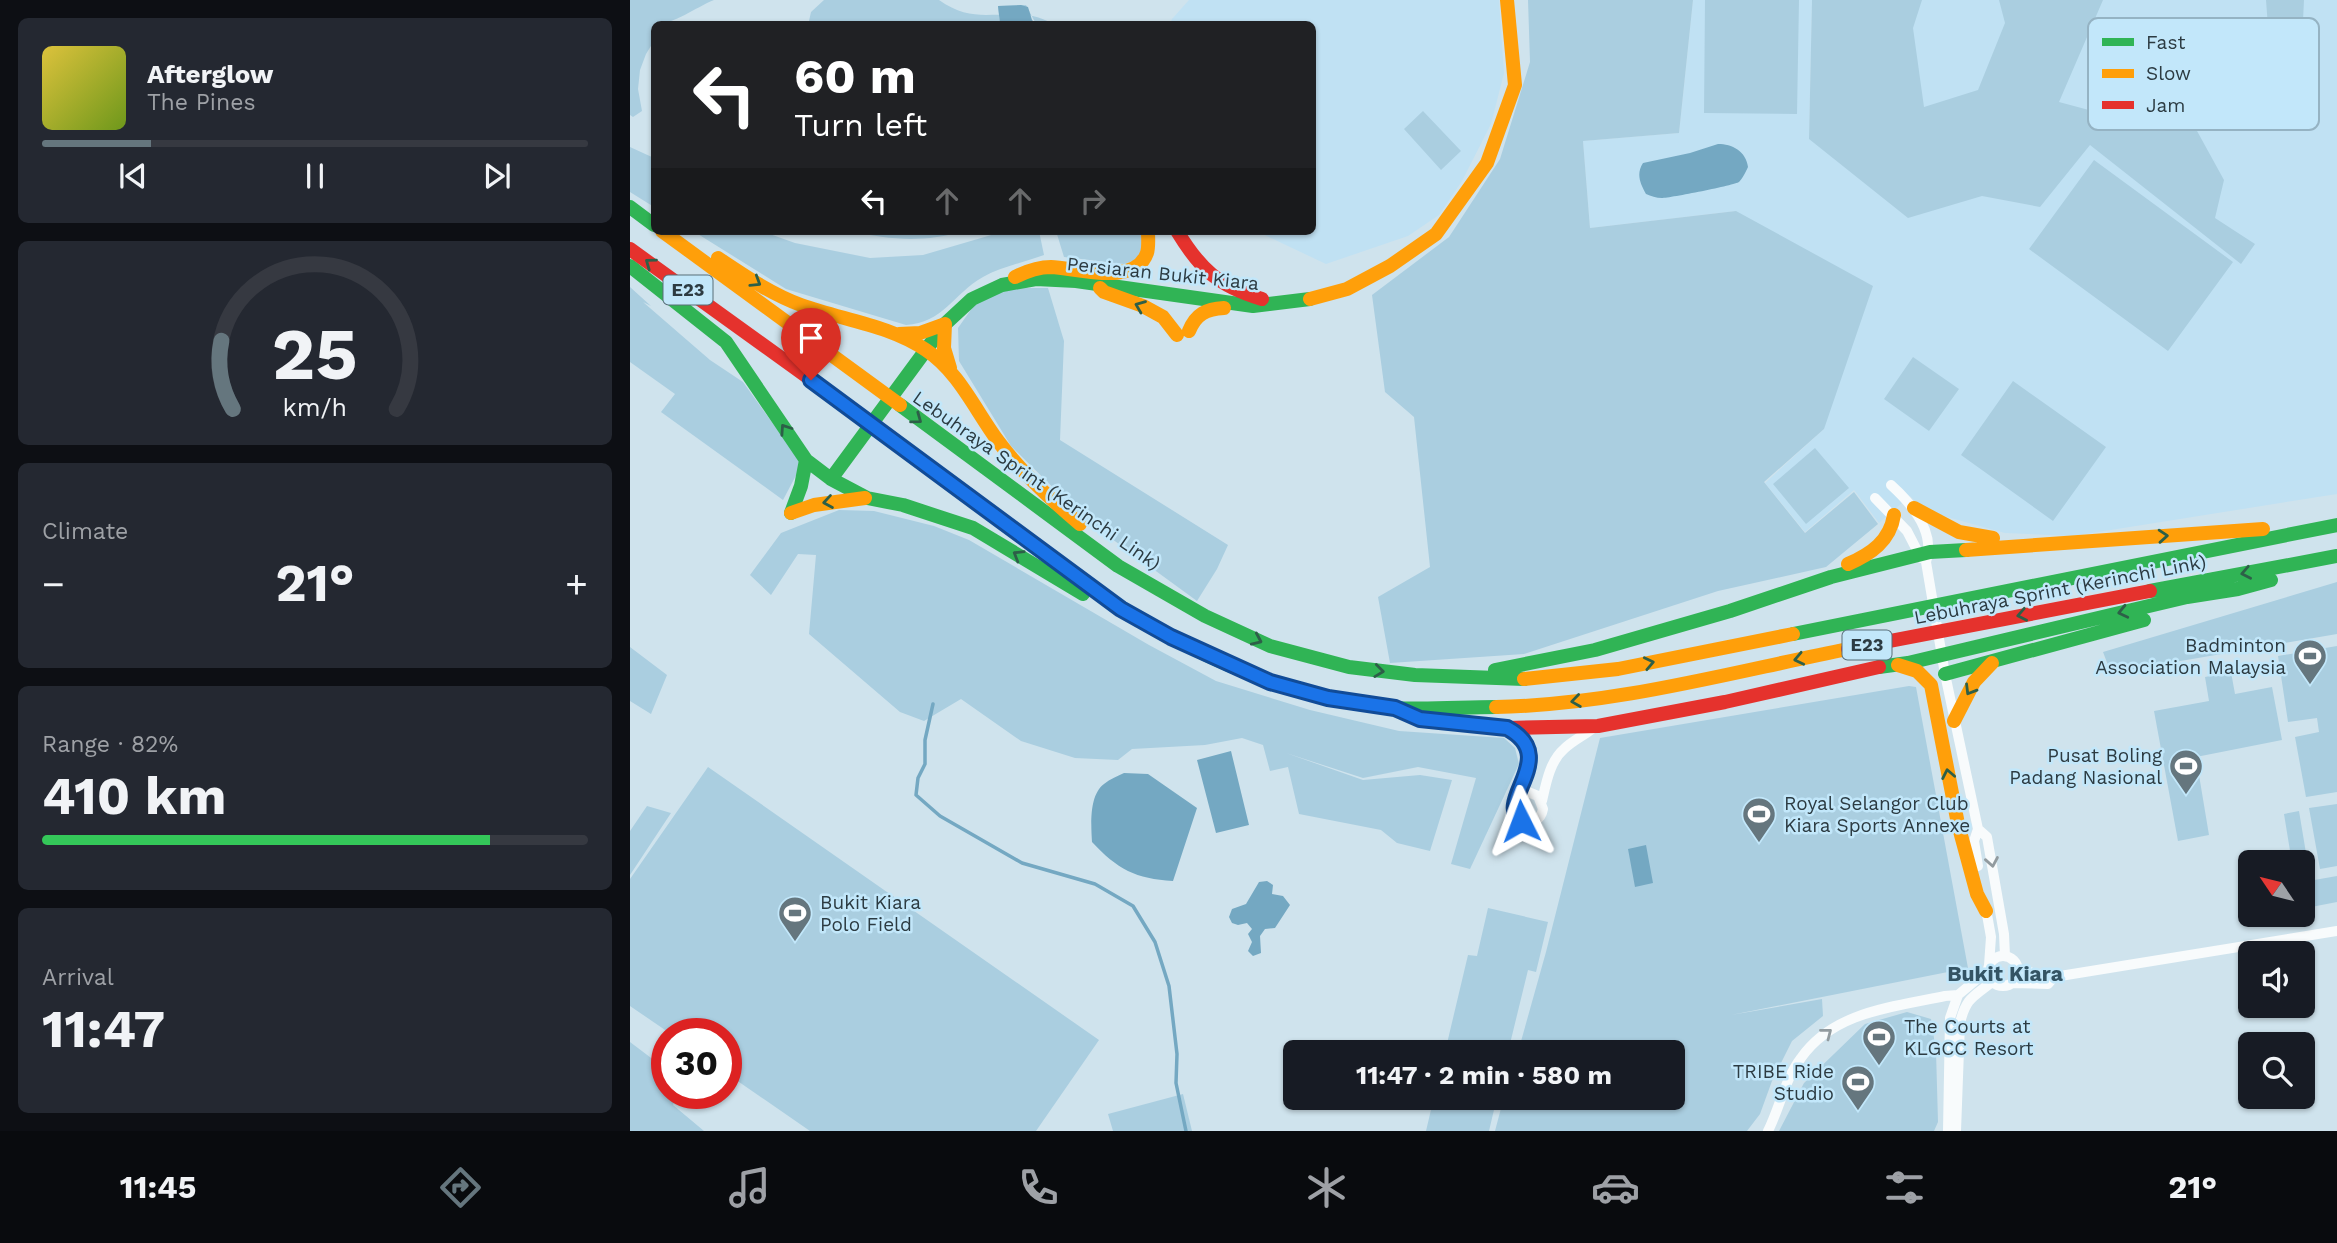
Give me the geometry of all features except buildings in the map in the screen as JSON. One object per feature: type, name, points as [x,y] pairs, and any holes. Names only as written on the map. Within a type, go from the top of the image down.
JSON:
[{"type":"main road","name":"Persiaran Bukit Kiara","points":[[831,479],[945,324],[972,299],[1002,285],[1036,279],[1253,306],[1305,300],[1347,289],[1390,266],[1436,234],[1487,163],[1515,85],[1507,0]]},
{"type":"main road","points":[[630,205],[651,216]]},
{"type":"main road","points":[[630,205],[651,222]]},
{"type":"main road","name":"Lebuhraya Sprint (Kerinchi Link)","points":[[667,235],[1118,566],[1205,616],[1270,646],[1349,667],[1415,675],[1529,679],[1618,669],[2337,524]]},
{"type":"main road","points":[[680,235],[770,291],[799,305],[894,334],[926,350],[950,368]]},
{"type":"main road","points":[[1002,285],[1036,268],[1118,274],[1140,266],[1147,254],[1149,235]]},
{"type":"main road","points":[[1179,235],[1195,261],[1218,281],[1236,292],[1274,302]]},
{"type":"main road","name":"Lebuhraya Sprint (Kerinchi Link)","points":[[630,249],[746,331],[1121,609],[1207,654],[1270,682],[1328,698],[1395,708],[1544,706],[1660,688],[1845,649],[2337,556]]},
{"type":"main road","points":[[630,266],[726,342],[806,460],[831,479],[867,498],[904,505],[973,528],[1092,600],[1121,609]]},
{"type":"main road","points":[[1097,285],[1104,292],[1143,306],[1183,328]]},
{"type":"main road","points":[[1183,328],[1197,298]]},
{"type":"main road","points":[[1183,328],[1206,309],[1253,306]]},
{"type":"main road","points":[[894,334],[920,333],[945,324],[944,348],[950,368],[998,441],[1046,494],[1140,570],[1205,616]]},
{"type":"main road","points":[[806,460],[801,486],[791,513],[814,505],[867,498]]},
{"type":"main road","points":[[1914,508],[1959,532],[2004,539],[2021,545]]},
{"type":"main road","points":[[1831,577],[1838,569],[1874,550],[1892,527],[1894,515]]},
{"type":"main road","points":[[1459,676],[1595,650],[1730,611],[1831,577],[1926,560],[2021,545],[2337,524]]},
{"type":"main road","points":[[1395,708],[1420,719],[1507,728],[1598,726],[1725,702],[1861,670],[1897,665],[2187,597],[2238,589],[2337,563]]},
{"type":"main road","points":[[1945,674],[2202,604],[2238,589]]},
{"type":"main road","points":[[1954,721],[1974,682],[1993,662]]},
{"type":"main road","points":[[1897,665],[1912,668],[1925,675],[1931,685],[1958,824],[1977,894],[1986,911]]},
{"type":"street","points":[[1891,485],[1914,508],[1923,526],[1945,674],[1978,830],[1974,841],[1991,937],[1988,968],[1992,982],[2000,986],[2048,984],[2054,977]]},
{"type":"street","points":[[1875,498],[1894,515],[1926,560]]},
{"type":"street","points":[[1507,728],[1517,734],[1530,758],[1513,811],[1518,819],[1525,823],[1534,822],[1540,817],[1548,775],[1556,759],[1563,750],[1598,726]]},
{"type":"street","points":[[1517,797],[1528,792],[1542,801]]},
{"type":"street","points":[[1978,830],[1987,837],[2004,934],[2005,956]]},
{"type":"street","points":[[2018,970],[2054,977],[2337,931]]},
{"type":"street","points":[[1948,1131],[1950,1018],[1958,995],[1996,958],[2005,956],[2014,961],[2018,970],[2012,984]]},
{"type":"street","points":[[1956,1131],[1960,1023],[1964,1008],[1973,995],[1992,982]]},
{"type":"street","points":[[1768,1131],[1801,1057],[1839,1024],[1860,1014],[1958,995]]},
{"type":"shaded area","points":[[630,0],[714,0],[677,19],[651,21],[651,46],[640,70],[638,89],[642,111],[633,117],[630,115]]},
{"type":"shaded area","points":[[824,0],[939,0],[969,13],[999,15],[1000,21],[809,21],[811,12]]},
{"type":"shaded area","points":[[1189,0],[1499,0],[1504,73],[1491,124],[1462,181],[1439,215],[1408,236],[1326,264],[1264,235],[1316,235],[1316,21],[1171,21]]},
{"type":"shaded area","points":[[1528,0],[1693,0],[1679,133],[1583,141],[1590,228],[1736,211],[1873,286],[1824,429],[1764,482],[1805,533],[1854,492],[1878,524],[1826,567],[1718,591],[1524,654],[1390,663],[1378,597],[1430,567],[1414,417],[1385,392],[1372,295],[1449,237],[1500,159],[1530,62]]},
{"type":"shaded area","points":[[1693,0],[1812,0],[1809,138],[1902,0],[2337,0],[2337,494],[2073,536],[2005,533],[1940,515],[1919,505],[1910,496],[1879,523],[1854,490],[1805,532],[1765,483],[1824,429],[1736,211],[1590,228],[1583,141],[1679,133]]},
{"type":"shaded area","points":[[1705,0],[1799,0],[1797,114],[1704,113]]},
{"type":"shaded area","points":[[1812,0],[1922,0],[1913,28],[1924,107],[1978,90],[2005,23],[1999,0],[2103,0],[2095,18],[2088,18],[2088,35],[2059,102],[2088,110],[2088,130],[2196,130],[2224,180],[2215,218],[2255,244],[2241,264],[2090,145],[2040,207],[1982,196],[1908,218],[1809,139]]},
{"type":"shaded area","points":[[2266,0],[2304,0],[2303,18],[2267,18]]},
{"type":"shaded area","points":[[1026,5],[1032,16],[1024,14],[999,15],[998,6]]},
{"type":"shaded area","points":[[998,6],[1028,7],[1033,21],[1000,21]]},
{"type":"shaded area","points":[[1032,16],[1047,21],[1034,21]]},
{"type":"shaded area","points":[[1423,111],[1461,151],[1441,170],[1404,129]]},
{"type":"shaded area","points":[[1718,144],[1733,147],[1747,161],[1748,167],[1739,182],[1667,197],[1658,198],[1646,194],[1640,178],[1643,163]]},
{"type":"shaded area","points":[[630,147],[651,157],[651,205],[630,192]]},
{"type":"shaded area","points":[[2094,160],[2233,262],[2168,351],[2029,249]]},
{"type":"shaded area","points":[[699,235],[772,235],[795,243],[870,258],[923,255],[991,235],[1040,235],[1044,255],[983,277],[939,313],[919,323],[906,325],[786,289]]},
{"type":"shaded area","points":[[873,235],[949,235],[921,239]]},
{"type":"shaded area","points":[[1057,235],[1141,235],[1143,252],[1133,261],[1124,264],[1064,257]]},
{"type":"shaded area","points":[[630,287],[651,306],[643,302],[710,360],[743,382],[802,464],[783,500],[661,412],[675,394],[630,362]]},
{"type":"shaded area","points":[[1011,288],[1048,288],[1064,341],[1060,440],[1228,545],[1197,601],[1086,520],[1011,446],[959,361],[958,328],[977,301]]},
{"type":"shaded area","points":[[1913,357],[1959,389],[1929,431],[1884,399]]},
{"type":"shaded area","points":[[2013,381],[2106,447],[2053,521],[1961,455]]},
{"type":"shaded area","points":[[1815,448],[1849,488],[1806,524],[1773,484]]},
{"type":"shaded area","points":[[839,510],[874,511],[934,526],[969,540],[1216,681],[1310,710],[1399,731],[1504,738],[1515,748],[1519,764],[1470,869],[1451,864],[1476,778],[1418,767],[1363,778],[1286,753],[1363,780],[1420,775],[1452,780],[1430,851],[1397,843],[1381,830],[1299,814],[1288,767],[1270,771],[1263,745],[1242,738],[1205,745],[1132,749],[1118,760],[1075,758],[1021,741],[961,699],[924,721],[900,712],[809,634],[816,555],[798,554],[771,595],[750,575],[781,533]]},
{"type":"shaded area","points":[[2337,582],[2337,634],[2111,673],[2103,652]]},
{"type":"shaded area","name":"Badminton Association Malaysia","points":[[2337,646],[2337,792],[2306,797],[2295,737],[2319,732],[2317,718],[2288,722],[2278,656]]},
{"type":"shaded area","points":[[630,647],[667,675],[651,714],[630,701]]},
{"type":"shaded area","name":"Pusat Boling Padang Nasional","points":[[2231,672],[2235,694],[2272,687],[2282,740],[2196,757],[2209,835],[2178,841],[2154,711],[2209,701],[2205,677]]},
{"type":"shaded area","name":"Royal Selangor Club Kiara Sports Annexe","points":[[1909,686],[1916,687],[1968,968],[1731,1015],[1822,999],[1823,1016],[1792,1041],[1772,1081],[1760,1114],[1747,1131],[1495,1131],[1501,1110],[1685,1110],[1685,1040],[1521,1040],[1600,738]]},
{"type":"shaded area","points":[[1231,751],[1249,825],[1216,833],[1197,760]]},
{"type":"shaded area","name":"Bukit Kiara Polo Field","points":[[708,767],[1099,1040],[1036,1131],[810,1131],[742,1084],[742,1018],[651,1018],[651,1020],[630,1006],[630,879]]},
{"type":"shaded area","points":[[1124,773],[1148,774],[1197,808],[1173,881],[1148,878],[1128,871],[1092,842],[1092,811],[1096,795],[1104,784]]},
{"type":"shaded area","points":[[2337,804],[2337,866],[2320,869],[2309,808]]},
{"type":"shaded area","points":[[647,806],[671,813],[630,875],[630,831]]},
{"type":"shaded area","points":[[2299,811],[2306,850],[2290,850],[2284,814]]},
{"type":"shaded area","points":[[1646,845],[1653,883],[1635,887],[1628,849]]},
{"type":"shaded area","points":[[2337,876],[2337,902],[2315,906],[2315,880]]},
{"type":"shaded area","points":[[1267,881],[1273,885],[1272,894],[1283,896],[1290,905],[1275,928],[1265,929],[1260,936],[1261,953],[1253,956],[1248,951],[1252,942],[1248,934],[1252,929],[1247,923],[1232,923],[1229,917],[1232,909],[1246,904],[1259,882]]},
{"type":"shaded area","points":[[1488,908],[1548,922],[1536,972],[1528,970],[1511,1040],[1448,1040],[1468,955],[1477,956]]},
{"type":"shaded area","name":"The Courts at KLGCC Resort","points":[[1907,1012],[1931,1019],[1936,1051],[1938,1122],[1934,1131],[1779,1131],[1804,1083],[1865,1024]]},
{"type":"shaded area","points":[[630,1042],[651,1058],[651,1109],[678,1109],[704,1131],[630,1131]]},
{"type":"shaded area","points":[[1183,1094],[1192,1131],[1113,1131],[1108,1114]]},
{"type":"shaded area","points":[[1431,1110],[1494,1110],[1489,1131],[1426,1131]]},
{"type":"waterway","points":[[933,704],[925,740],[925,764],[918,778],[916,795],[940,816],[1022,863],[1095,884],[1133,906],[1155,942],[1169,986],[1177,1054],[1176,1083],[1186,1131]]},
{"type":"traffic: fast","points":[[630,207],[651,223]]},
{"type":"traffic: fast","points":[[630,266],[726,342],[806,460],[831,479],[867,498],[903,505],[973,528],[1083,594]]},
{"type":"traffic: fast","points":[[831,479],[945,324],[972,299],[1002,285],[1036,279],[1076,281],[1253,306],[1310,299]]},
{"type":"traffic: fast","points":[[900,405],[1118,566],[1205,616],[1270,646],[1349,667],[1415,675],[1524,679]]},
{"type":"traffic: fast","points":[[791,513],[801,486],[806,460]]},
{"type":"traffic: fast","points":[[1793,634],[2337,525]]},
{"type":"traffic: fast","points":[[1495,670],[1595,650],[1730,611],[1831,577],[1930,552],[1966,550]]},
{"type":"traffic: fast","points":[[2150,591],[2337,556]]},
{"type":"traffic: fast","points":[[1082,580],[1116,604],[1190,647],[1270,681],[1311,694],[1394,708],[1496,707]]},
{"type":"traffic: fast","points":[[1879,667],[1908,663],[2187,597],[2238,589],[2271,580]]},
{"type":"traffic: fast","points":[[1945,674],[2144,620]]},
{"type":"traffic: slow","points":[[1310,299],[1347,289],[1390,266],[1436,234],[1487,163],[1515,85],[1507,0]]},
{"type":"traffic: slow","points":[[667,235],[900,405]]},
{"type":"traffic: slow","points":[[1015,277],[1046,267],[1104,273],[1131,270],[1147,253],[1148,235]]},
{"type":"traffic: slow","points":[[718,258],[790,301],[881,329],[926,350],[957,380],[1016,464],[1080,524]]},
{"type":"traffic: slow","points":[[1100,288],[1163,317],[1177,335]]},
{"type":"traffic: slow","points":[[1189,331],[1202,314],[1224,308]]},
{"type":"traffic: slow","points":[[899,334],[920,333],[945,324],[944,348],[950,368]]},
{"type":"traffic: slow","points":[[852,409],[1082,580]]},
{"type":"traffic: slow","points":[[791,513],[814,505],[865,498]]},
{"type":"traffic: slow","points":[[1914,508],[1959,532],[1993,538]]},
{"type":"traffic: slow","points":[[1848,564],[1878,546],[1888,532],[1894,515]]},
{"type":"traffic: slow","points":[[1966,550],[2263,529]]},
{"type":"traffic: slow","points":[[1524,679],[1618,669],[1793,634]]},
{"type":"traffic: slow","points":[[1496,707],[1541,705],[1629,694],[1848,649]]},
{"type":"traffic: slow","points":[[1954,721],[1974,682],[1992,663]]},
{"type":"traffic: slow","points":[[1898,665],[1917,671],[1931,685],[1958,824],[1977,894],[1986,911]]},
{"type":"traffic: jam","points":[[1180,235],[1202,266],[1222,282],[1262,299]]},
{"type":"traffic: jam","points":[[630,249],[852,409]]},
{"type":"traffic: jam","points":[[1848,649],[2150,591]]},
{"type":"traffic: jam","points":[[1408,714],[1420,719],[1507,728],[1598,726],[1725,702],[1879,667]]},
{"type":"place","name":"Badminton Association Malaysia","points":[[2310,686]]},
{"type":"place","name":"Pusat Boling Padang Nasional","points":[[2186,796]]},
{"type":"place","name":"Royal Selangor Club Kiara Sports Annexe","points":[[1759,844]]},
{"type":"place","name":"Bukit Kiara Polo Field","points":[[795,943]]},
{"type":"place","name":"The Courts at KLGCC Resort","points":[[1879,1067]]},
{"type":"place","name":"TRIBE Ride Studio","points":[[1858,1112]]},
{"type":"district","name":"Bukit Kiara","points":[[2005,974]]},
{"type":"route","points":[[811,380],[1121,609],[1171,637],[1270,682],[1328,698],[1395,708],[1420,719],[1507,728],[1517,734],[1530,758],[1513,806],[1515,815],[1521,821]]}]
